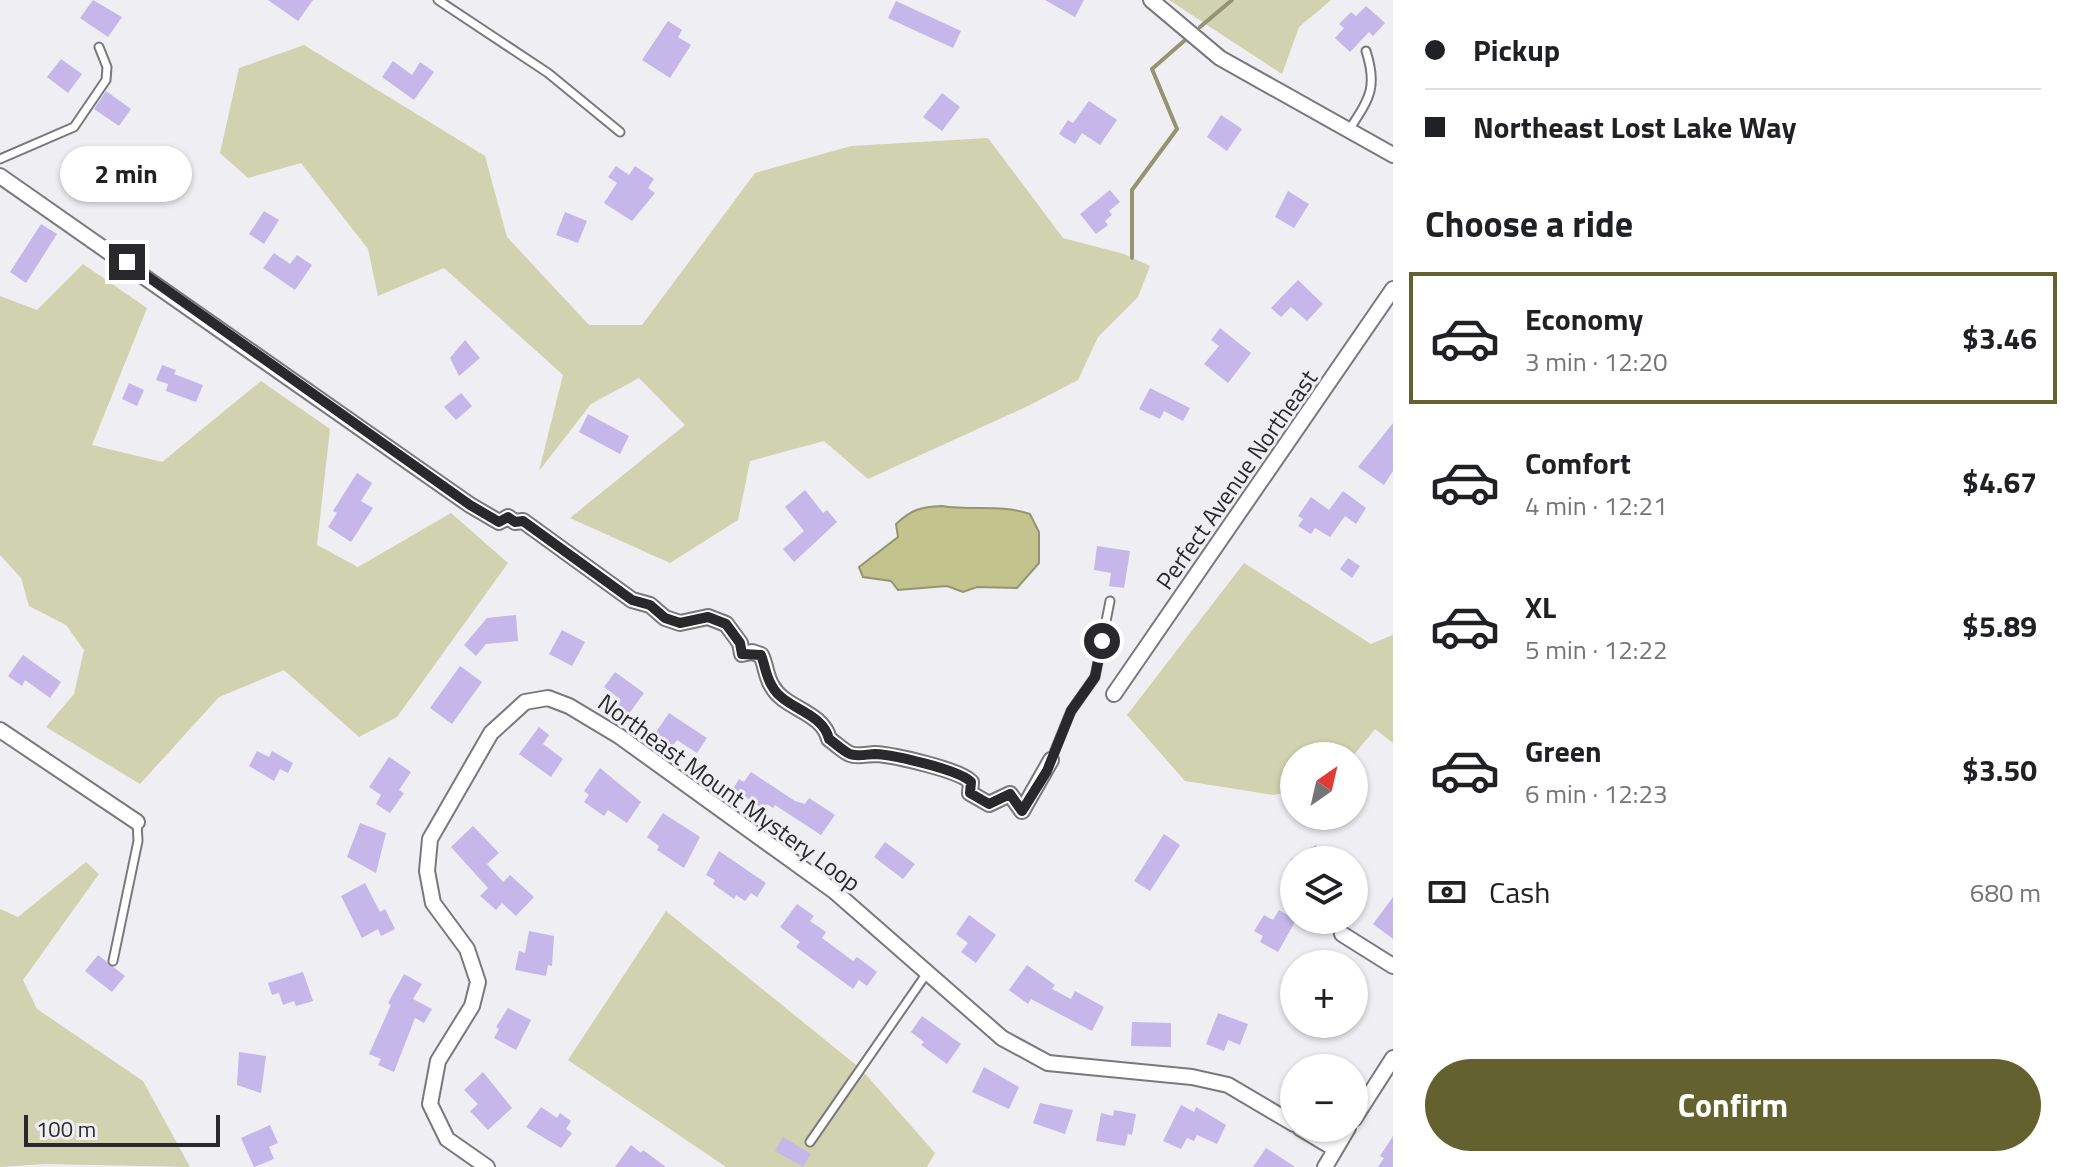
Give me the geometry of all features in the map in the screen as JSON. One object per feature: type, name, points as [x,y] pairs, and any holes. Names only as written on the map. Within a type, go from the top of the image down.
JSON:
[{"type":"street","points":[[1151,0],[1220,58],[1393,155]]},
{"type":"street","points":[[0,176],[343,412],[470,505],[499,522],[508,517],[515,522],[523,521],[632,600],[650,605],[665,618],[680,623],[708,617],[726,624],[740,643],[742,654],[761,655],[775,690],[810,715],[827,731],[829,739],[851,754],[912,758],[937,770],[950,769],[963,774],[971,782],[970,793],[989,804],[1010,794],[1022,811],[1051,760]]},
{"type":"street","name":"Perfect Avenue Northeast","points":[[1114,694],[1393,289]]},
{"type":"street","name":"Northeast Mount Mystery Loop","points":[[487,1167],[447,1139],[430,1104],[438,1061],[472,1006],[478,982],[467,949],[433,903],[427,871],[430,839],[491,733],[525,702],[548,698],[569,706],[619,736],[834,891],[1002,1038],[1048,1063],[1192,1077],[1228,1085],[1280,1116]]},
{"type":"street","points":[[0,730],[137,822]]},
{"type":"street","points":[[1342,934],[1393,966]]},
{"type":"street","points":[[1368,1097],[1393,1058]]},
{"type":"street","points":[[1323,1142],[1335,1149]]},
{"type":"street","points":[[1325,1167],[1339,1142]]},
{"type":"lane","points":[[438,0],[548,73],[620,132]]},
{"type":"lane","points":[[0,159],[74,127],[106,80],[107,67],[99,47]]},
{"type":"lane","points":[[1349,130],[1367,103],[1374,83],[1366,51]]},
{"type":"lane","points":[[1051,760],[1071,711],[1095,677],[1110,601]]},
{"type":"lane","points":[[113,961],[138,841],[137,822]]},
{"type":"lane","points":[[810,1142],[928,972]]},
{"type":"shaded area","points":[[1169,0],[1331,0],[1299,27],[1282,74]]},
{"type":"shaded area","points":[[304,45],[485,156],[507,237],[589,325],[642,325],[755,173],[851,146],[988,138],[1063,238],[1124,254],[1150,266],[1138,297],[1098,337],[1078,380],[868,479],[824,441],[750,461],[738,520],[670,563],[570,518],[685,425],[639,378],[591,404],[539,471],[563,375],[444,268],[378,296],[368,249],[301,163],[248,178],[220,153],[239,68]]},
{"type":"shaded area","points":[[83,264],[147,308],[92,445],[162,462],[261,381],[330,429],[317,545],[358,567],[451,513],[508,563],[397,717],[359,737],[284,670],[219,697],[140,784],[46,727],[74,694],[84,650],[66,625],[29,606],[21,578],[0,555],[0,296],[37,310]]},
{"type":"shaded area","points":[[942,506],[1008,509],[1030,514],[1039,532],[1039,563],[1017,588],[977,587],[963,592],[947,586],[898,590],[891,581],[863,577],[859,567],[898,537],[896,524],[917,510]]},
{"type":"shaded area","points":[[1244,563],[1371,644],[1393,635],[1393,743],[1375,729],[1364,742],[1280,742],[1280,794],[1185,781],[1127,715]]},
{"type":"shaded area","points":[[86,862],[99,874],[23,980],[37,1009],[143,1081],[190,1167],[45,1164],[0,1167],[0,909],[18,917]]},
{"type":"shaded area","points":[[666,911],[861,1069],[935,1153],[927,1167],[726,1167],[568,1060]]},
{"type":"building","points":[[93,0],[122,17],[108,37],[80,18]]},
{"type":"building","points":[[268,0],[313,0],[298,21]]},
{"type":"building","points":[[1045,0],[1084,0],[1075,17]]},
{"type":"building","points":[[896,1],[961,31],[953,48],[888,18]]},
{"type":"building","points":[[1366,6],[1385,23],[1373,36],[1369,32],[1350,52],[1335,38],[1344,28],[1339,24],[1351,12],[1356,16]]},
{"type":"building","points":[[668,21],[682,30],[678,37],[691,45],[670,78],[642,60]]},
{"type":"building","points":[[61,59],[82,74],[68,93],[47,77]]},
{"type":"building","points":[[393,61],[412,75],[420,62],[434,72],[414,100],[382,77]]},
{"type":"building","points":[[106,91],[131,109],[119,126],[94,109]]},
{"type":"building","points":[[942,93],[960,107],[942,131],[923,117]]},
{"type":"building","points":[[1089,101],[1117,120],[1100,145],[1082,133],[1075,144],[1059,134],[1068,120],[1073,123]]},
{"type":"building","points":[[1221,115],[1242,129],[1227,151],[1207,137]]},
{"type":"building","points":[[616,166],[629,175],[635,166],[654,179],[648,188],[655,193],[632,221],[604,203],[617,183],[608,177]]},
{"type":"building","points":[[1110,190],[1120,202],[1109,211],[1112,215],[1105,221],[1108,225],[1096,234],[1080,214]]},
{"type":"building","points":[[1288,191],[1309,204],[1294,228],[1275,217]]},
{"type":"building","points":[[264,211],[279,220],[264,244],[249,234]]},
{"type":"building","points":[[565,212],[587,221],[578,243],[556,235]]},
{"type":"building","points":[[41,224],[57,234],[26,283],[10,272]]},
{"type":"building","points":[[274,253],[290,264],[297,255],[312,265],[295,290],[263,268]]},
{"type":"building","points":[[1298,280],[1323,304],[1307,321],[1291,307],[1281,317],[1271,308]]},
{"type":"building","points":[[1220,328],[1251,353],[1228,383],[1204,364],[1219,346],[1211,340]]},
{"type":"building","points":[[465,340],[480,358],[459,376],[450,358]]},
{"type":"building","points":[[162,365],[176,370],[174,374],[203,385],[196,402],[166,391],[168,384],[156,380]]},
{"type":"building","points":[[129,383],[144,390],[137,406],[122,399]]},
{"type":"building","points":[[1150,388],[1190,408],[1183,421],[1164,411],[1160,419],[1139,409]]},
{"type":"building","points":[[461,393],[472,406],[456,420],[444,407]]},
{"type":"building","points":[[588,414],[629,436],[620,454],[579,432]]},
{"type":"building","points":[[1393,423],[1393,471],[1384,485],[1358,467]]},
{"type":"building","points":[[357,473],[372,483],[361,501],[373,508],[351,542],[328,527],[337,513],[333,511]]},
{"type":"building","points":[[805,490],[823,513],[827,510],[837,522],[794,562],[783,549],[804,531],[785,507]]},
{"type":"building","points":[[1343,491],[1366,508],[1356,524],[1345,516],[1330,537],[1315,528],[1311,534],[1298,526],[1303,519],[1298,516],[1311,497],[1329,510]]},
{"type":"building","points":[[1097,546],[1130,551],[1124,588],[1109,586],[1111,573],[1094,570]]},
{"type":"building","points":[[1348,558],[1360,566],[1352,578],[1340,569]]},
{"type":"building","points":[[516,615],[518,641],[486,644],[476,656],[464,645],[487,618]]},
{"type":"building","points":[[562,630],[585,642],[572,666],[549,654]]},
{"type":"building","points":[[23,655],[61,682],[50,698],[25,680],[22,686],[8,676]]},
{"type":"building","points":[[460,666],[482,682],[452,724],[430,708]]},
{"type":"building","points":[[615,672],[644,693],[628,715],[615,705],[620,699],[604,687]]},
{"type":"building","points":[[669,713],[707,738],[697,753],[677,740],[672,747],[654,735]]},
{"type":"building","points":[[539,727],[549,735],[543,744],[563,759],[551,777],[519,754]]},
{"type":"building","points":[[257,751],[269,757],[272,751],[293,763],[288,773],[280,769],[274,781],[249,766]]},
{"type":"building","points":[[389,757],[411,772],[399,790],[404,793],[390,813],[376,804],[381,795],[369,787]]},
{"type":"building","points":[[600,768],[641,802],[627,823],[608,810],[604,816],[584,802],[589,795],[584,791]]},
{"type":"building","points":[[751,772],[795,801],[805,804],[809,798],[835,815],[821,835],[775,805],[773,808],[767,804],[764,809],[733,789],[739,779],[744,782]]},
{"type":"building","points":[[663,813],[700,837],[684,868],[657,850],[659,846],[647,837]]},
{"type":"building","points":[[360,823],[386,833],[376,873],[347,857]]},
{"type":"building","points":[[473,826],[499,853],[487,864],[503,882],[510,875],[534,897],[516,916],[502,903],[496,910],[480,896],[488,888],[451,847]]},
{"type":"building","points":[[1164,834],[1180,845],[1150,891],[1134,881]]},
{"type":"building","points":[[885,842],[915,864],[903,879],[874,857]]},
{"type":"building","points":[[719,851],[766,883],[757,897],[751,893],[745,901],[736,895],[734,899],[713,884],[715,880],[706,875]]},
{"type":"building","points":[[365,883],[380,912],[385,909],[395,929],[381,936],[378,929],[362,938],[341,896]]},
{"type":"building","points":[[1393,897],[1393,939],[1373,924]]},
{"type":"building","points":[[797,904],[814,916],[810,921],[826,932],[822,938],[853,961],[857,957],[877,972],[867,986],[859,980],[853,989],[796,947],[800,942],[780,927]]},
{"type":"building","points":[[1280,911],[1280,934],[1288,934],[1278,952],[1260,942],[1263,936],[1254,931],[1264,915],[1273,920]]},
{"type":"building","points":[[969,915],[996,935],[976,963],[961,952],[968,943],[956,934]]},
{"type":"building","points":[[529,931],[554,936],[552,966],[548,965],[546,976],[515,970],[519,951],[525,953]]},
{"type":"building","points":[[98,955],[125,976],[112,992],[85,971]]},
{"type":"building","points":[[1027,965],[1055,985],[1052,989],[1071,999],[1075,991],[1104,1007],[1092,1031],[1031,999],[1028,1004],[1009,990]]},
{"type":"building","points":[[303,972],[313,1001],[296,1006],[294,1001],[283,1005],[279,993],[272,995],[268,983]]},
{"type":"building","points":[[404,974],[422,984],[413,999],[432,1009],[424,1023],[415,1018],[394,1072],[378,1065],[381,1059],[369,1054],[391,1005],[388,1003]]},
{"type":"building","points":[[508,1008],[531,1020],[516,1050],[494,1038],[499,1029],[496,1027]]},
{"type":"building","points":[[1218,1013],[1248,1024],[1240,1045],[1228,1040],[1224,1051],[1206,1044]]},
{"type":"building","points":[[922,1016],[961,1044],[947,1064],[921,1045],[924,1042],[911,1032]]},
{"type":"building","points":[[1132,1022],[1171,1023],[1171,1047],[1131,1046]]},
{"type":"building","points":[[239,1052],[266,1056],[261,1093],[237,1085]]},
{"type":"building","points":[[984,1067],[1019,1087],[1009,1109],[972,1092]]},
{"type":"building","points":[[483,1072],[512,1108],[488,1130],[470,1111],[478,1104],[464,1090]]},
{"type":"building","points":[[1040,1103],[1073,1110],[1065,1134],[1033,1123]]},
{"type":"building","points":[[1181,1105],[1194,1112],[1196,1107],[1226,1125],[1217,1144],[1197,1135],[1194,1141],[1187,1138],[1181,1149],[1163,1141]]},
{"type":"building","points":[[541,1107],[557,1118],[560,1113],[571,1121],[566,1129],[572,1133],[561,1148],[526,1127]]},
{"type":"building","points":[[1114,1110],[1136,1114],[1132,1135],[1128,1134],[1125,1146],[1096,1141],[1101,1113],[1113,1116]]},
{"type":"building","points":[[270,1125],[278,1143],[269,1147],[274,1159],[254,1167],[241,1138]]},
{"type":"building","points":[[1393,1136],[1393,1167],[1378,1167],[1384,1158],[1380,1156]]},
{"type":"building","points":[[783,1137],[811,1154],[803,1167],[775,1151]]},
{"type":"building","points":[[631,1145],[641,1153],[643,1150],[666,1167],[615,1167]]},
{"type":"building","points":[[1266,1148],[1295,1167],[1253,1167]]},
{"type":"waterway","points":[[1200,27],[1232,0]]},
{"type":"waterway","points":[[1132,258],[1132,190],[1177,129],[1152,69],[1184,41]]},
{"type":"route","points":[[127,262],[374,434],[470,505],[499,522],[504,522],[508,517],[515,522],[523,521],[632,600],[650,605],[665,618],[680,623],[708,617],[716,623],[726,624],[733,630],[743,655],[752,652],[761,655],[775,690],[810,715],[827,731],[829,739],[851,754],[912,758],[922,766],[950,769],[963,774],[971,782],[970,793],[989,804],[1010,794],[1022,811],[1047,771],[1071,711],[1095,677],[1102,641]]}]
